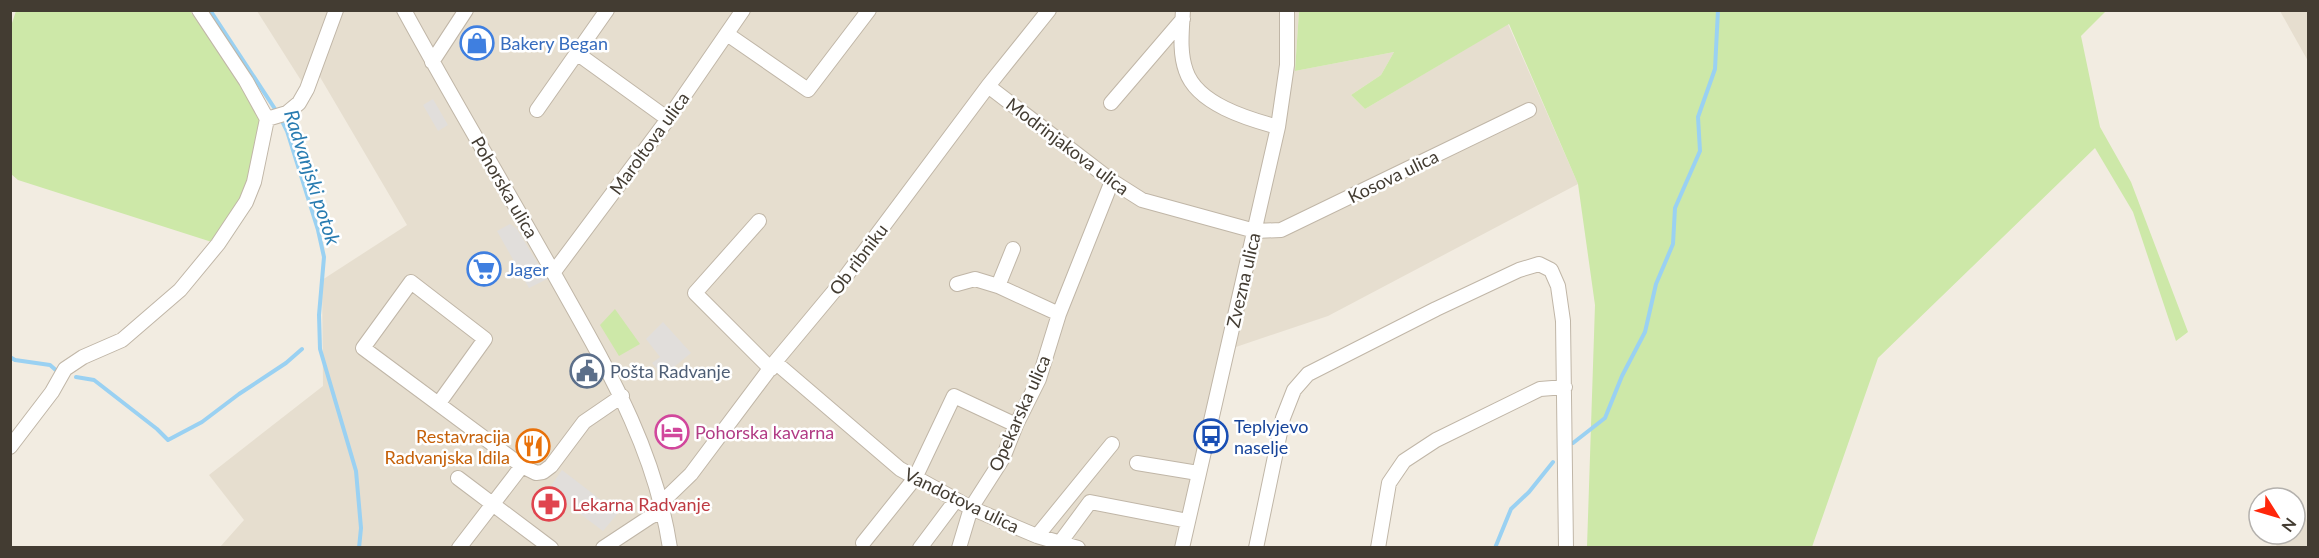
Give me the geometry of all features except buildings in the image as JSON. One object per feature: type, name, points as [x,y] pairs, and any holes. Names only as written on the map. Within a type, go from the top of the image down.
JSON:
[{"type":"street","points":[[10,447],[52,392],[65,369],[83,357],[122,340],[180,290],[218,244],[246,202],[254,182],[270,119],[199,10]]},
{"type":"street","points":[[270,119],[287,113],[299,103],[307,89],[336,10]]},
{"type":"street","name":"Pohorska ulica","points":[[404,10],[622,396],[647,456],[662,507],[670,548]]},
{"type":"street","points":[[432,62],[466,10]]},
{"type":"street","points":[[537,110],[607,10]]},
{"type":"street","name":"Maroltova ulica","points":[[553,273],[668,118],[743,10]]},
{"type":"street","points":[[727,34],[808,90],[869,10]]},
{"type":"street","name":"Ob ribniku","points":[[662,507],[691,474],[773,365],[840,284],[988,86],[1049,10]]},
{"type":"street","name":"Zvezna ulica","points":[[1182,548],[1278,127],[1287,65],[1287,10]]},
{"type":"street","points":[[1183,15],[1182,58],[1186,73],[1194,87],[1217,104],[1244,117],[1278,127]]},
{"type":"street","points":[[1111,103],[1183,15]]},
{"type":"street","points":[[578,54],[668,118]]},
{"type":"street","name":"Modrinjakova ulica","points":[[988,86],[1112,182],[1142,200],[1255,231]]},
{"type":"street","name":"Kosova ulica","points":[[1255,231],[1281,230],[1529,110]]},
{"type":"street","name":"Opekarska ulica","points":[[959,548],[971,508],[1003,458],[1016,425],[1039,379],[1059,314],[1112,182]]},
{"type":"street","name":"Vandotova ulica","points":[[759,221],[695,293],[773,365],[900,469],[971,508],[1037,536],[1069,546]]},
{"type":"street","points":[[998,286],[1013,249]]},
{"type":"street","points":[[1256,548],[1283,418],[1294,390],[1308,374],[1344,354],[1519,270],[1539,264],[1551,270],[1558,286],[1563,321],[1566,548]]},
{"type":"street","points":[[957,284],[975,279],[998,286],[1059,314]]},
{"type":"street","points":[[439,404],[485,339],[411,282],[363,348],[522,466],[536,472],[543,472],[551,466],[584,422],[622,396]]},
{"type":"street","points":[[1378,548],[1389,483],[1404,462],[1436,440],[1540,389],[1565,387]]},
{"type":"street","points":[[863,543],[915,478],[954,396],[1016,425]]},
{"type":"street","points":[[1037,536],[1112,444]]},
{"type":"street","points":[[1137,462],[1198,473]]},
{"type":"street","points":[[459,548],[522,466]]},
{"type":"street","points":[[458,478],[551,548]]},
{"type":"street","points":[[920,548],[956,500]]},
{"type":"street","points":[[1069,546],[1090,502],[1188,521]]},
{"type":"street","points":[[603,548],[662,507]]},
{"type":"shaded area","points":[[257,11],[1299,11],[1295,71],[1394,52],[1381,75],[1351,95],[1365,109],[1508,24],[1578,184],[1328,316],[1233,348],[1188,547],[220,547],[244,520],[209,475],[323,386],[322,280],[407,225],[310,60],[302,82]]},
{"type":"shaded area","points":[[2280,11],[2308,11],[2308,61]]},
{"type":"shaded area","points":[[433,99],[448,125],[438,131],[423,105]]},
{"type":"shaded area","points":[[510,224],[517,229],[547,279],[529,288],[497,231]]},
{"type":"shaded area","points":[[663,322],[691,353],[663,376],[652,363],[660,357],[646,339]]},
{"type":"shaded area","points":[[562,470],[618,513],[603,531],[548,490]]},
{"type":"shaded area","points":[[2307,521],[2308,547],[2277,547],[2307,546]]},
{"type":"green space","points":[[16,11],[190,11],[267,119],[254,182],[218,244],[18,180],[11,174],[10,29]]},
{"type":"green space","points":[[1299,11],[2106,11],[2081,36],[2100,127],[2131,182],[2188,332],[2176,341],[2133,212],[2095,148],[1878,358],[1812,547],[1587,547],[1595,305],[1578,184],[1509,24],[1365,109],[1351,95],[1381,75],[1394,52],[1295,71]]},
{"type":"green space","points":[[615,309],[640,344],[619,356],[600,325]]},
{"type":"waterway","name":"Radvanjski potok","points":[[210,10],[277,112]]},
{"type":"waterway","points":[[1573,443],[1605,418],[1622,376],[1645,332],[1656,284],[1673,244],[1675,208],[1700,151],[1698,117],[1715,69],[1718,10]]},
{"type":"waterway","name":"Radvanjski potok","points":[[281,119],[287,131],[318,230],[324,257],[319,315],[320,349],[356,471],[361,528],[359,548]]},
{"type":"waterway","points":[[76,377],[94,380],[168,440],[202,422],[286,363],[302,349]]},
{"type":"waterway","points":[[10,357],[15,360],[50,365],[58,372]]},
{"type":"waterway","points":[[1495,548],[1511,509],[1529,492],[1553,462]]},
{"type":"place","name":"Bakery Began","points":[[477,43]]},
{"type":"place","name":"Jager","points":[[484,269]]},
{"type":"place","name":"Pošta Radvanje","points":[[587,371]]},
{"type":"place","name":"Pohorska kavarna","points":[[672,432]]},
{"type":"place","name":"Teplyjevo naselje","points":[[1211,436]]},
{"type":"place","name":"Restavracija Radvanjska Idila","points":[[533,446]]},
{"type":"place","name":"Lekarna Radvanje","points":[[549,504]]}]
